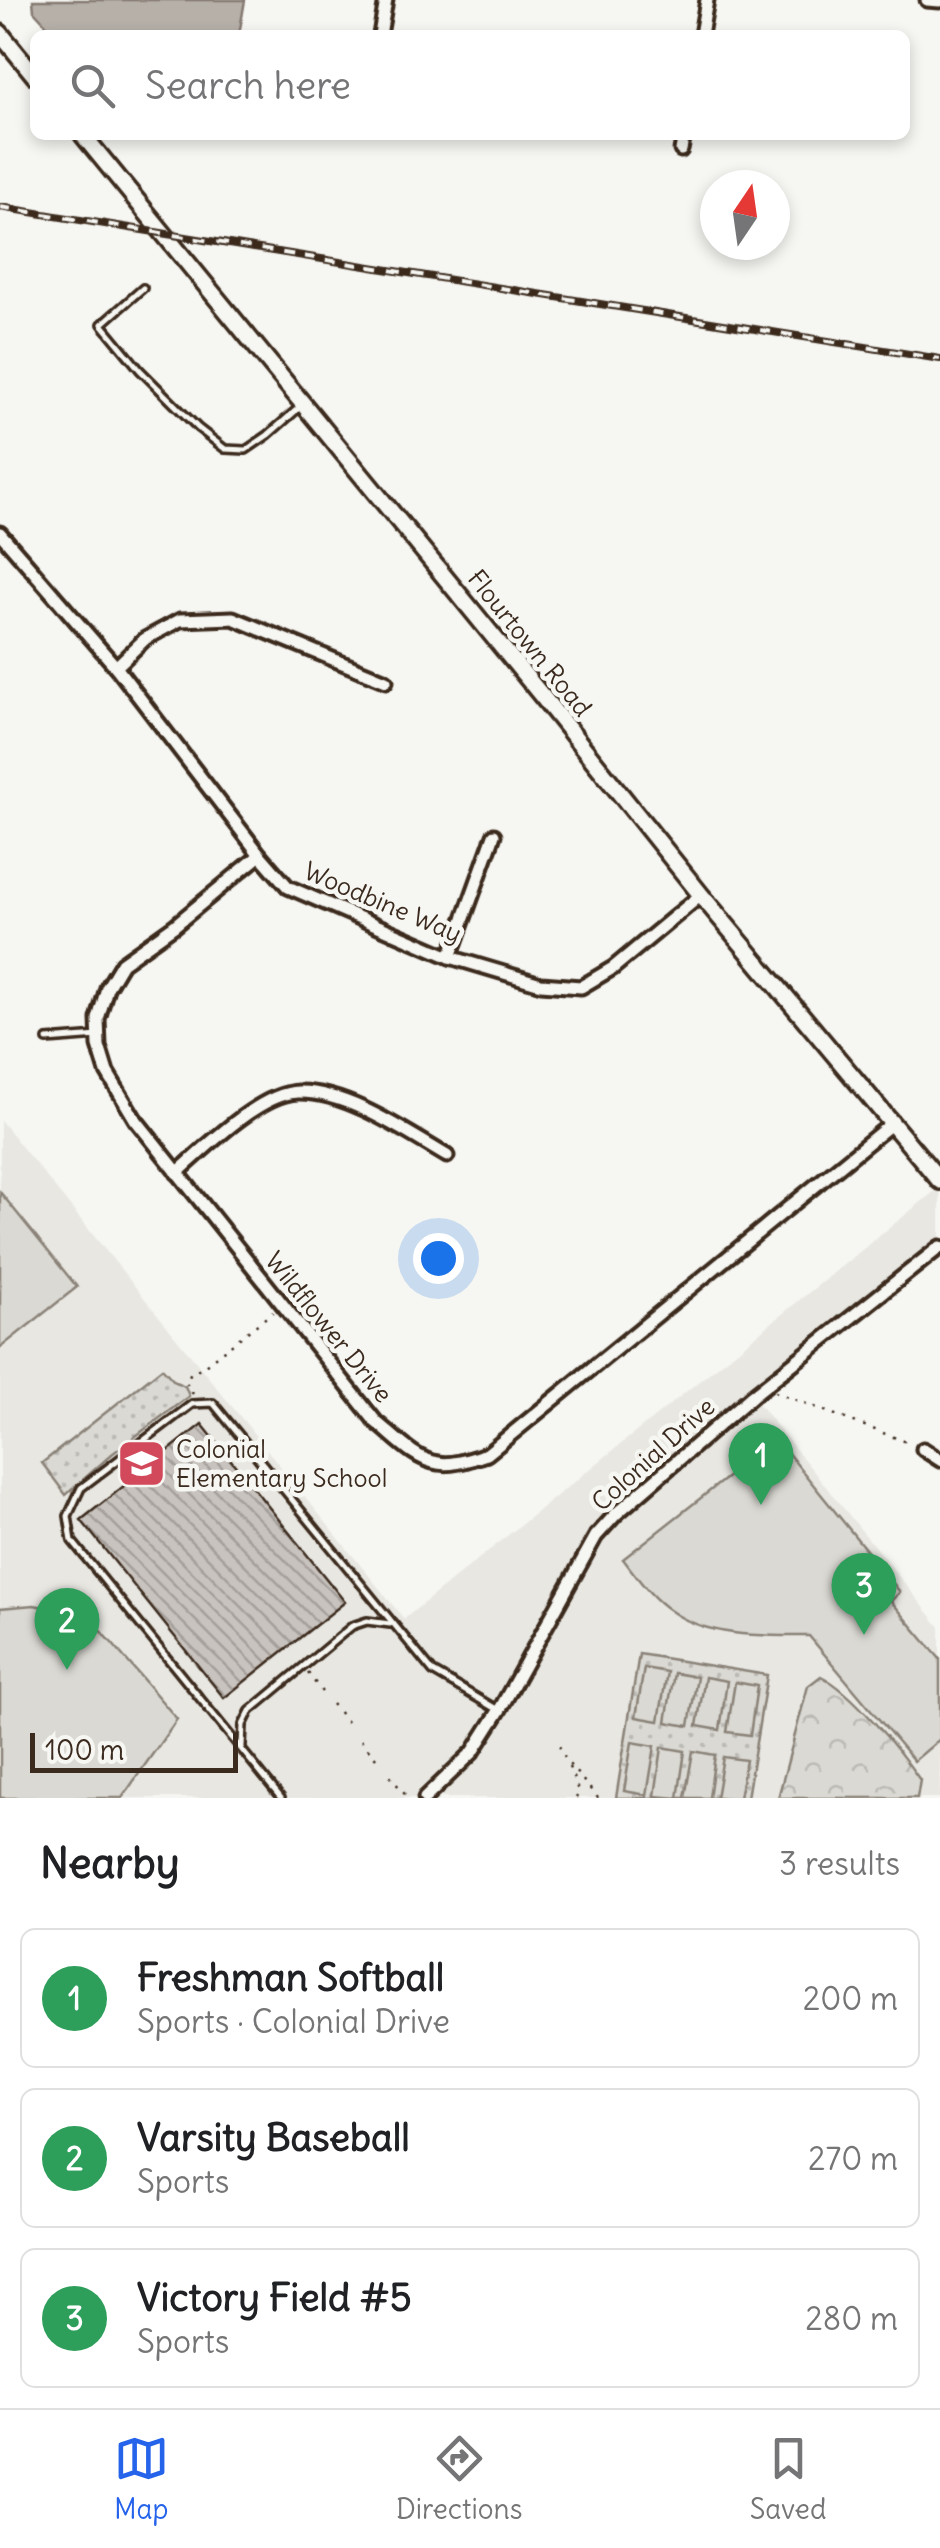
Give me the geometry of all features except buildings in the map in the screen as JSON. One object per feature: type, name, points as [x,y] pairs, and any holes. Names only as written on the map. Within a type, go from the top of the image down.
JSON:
[{"type":"main road","points":[[3,44],[30,71]]},
{"type":"main road","name":"Flourtown Road","points":[[87,140],[701,895],[940,1181]]},
{"type":"street","points":[[381,30],[386,0]]},
{"type":"street","points":[[702,30],[707,0]]},
{"type":"street","points":[[927,0],[940,1]]},
{"type":"street","points":[[682,150],[683,140]]},
{"type":"street","name":"Woodbine Way","points":[[0,534],[116,667],[288,887],[450,957],[541,984],[581,987],[613,968],[701,895]]},
{"type":"street","points":[[116,667],[145,639],[180,620],[233,618],[386,681]]},
{"type":"street","points":[[450,957],[494,836]]},
{"type":"street","name":"Wildflower Drive","points":[[260,855],[122,963],[107,988],[98,1019],[99,1046],[107,1072],[135,1118],[376,1422],[417,1455],[438,1464],[487,1454],[891,1124]]},
{"type":"street","points":[[177,1173],[235,1122],[269,1101],[297,1092],[370,1111],[447,1156]]},
{"type":"street","name":"Colonial Drive","points":[[426,1798],[473,1752],[596,1536],[616,1514],[764,1388],[940,1247]]},
{"type":"street","points":[[923,1448],[940,1460]]},
{"type":"lane","points":[[143,288],[102,324],[140,370],[225,450],[246,450],[304,404]]},
{"type":"lane","points":[[47,1040],[99,1036]]},
{"type":"lane","points":[[281,1798],[72,1541],[68,1516],[81,1488],[192,1404],[213,1403],[432,1672],[499,1711]]},
{"type":"lane","points":[[242,1748],[243,1725],[250,1711],[352,1626],[367,1621],[393,1624]]},
{"type":"path","points":[[194,1396],[186,1382],[191,1372],[282,1305]]},
{"type":"path","points":[[764,1388],[923,1448]]},
{"type":"path","points":[[307,1672],[322,1692]]},
{"type":"path","points":[[332,1704],[352,1728]]},
{"type":"path","points":[[362,1740],[381,1764]]},
{"type":"path","points":[[559,1746],[578,1793],[576,1798]]},
{"type":"path","points":[[568,1763],[598,1798]]},
{"type":"path","points":[[390,1776],[408,1798]]},
{"type":"shaded area","points":[[33,0],[245,0],[240,30],[51,30],[34,11]]},
{"type":"shaded area","points":[[0,1120],[404,1619],[940,1187],[940,1247],[753,1397],[940,1627],[940,1798],[0,1798]]},
{"type":"green space","points":[[0,1192],[77,1287],[0,1348]]},
{"type":"green space","points":[[162,1368],[175,1382],[185,1386],[189,1396],[112,1454],[66,1495],[42,1463]]},
{"type":"green space","points":[[767,1446],[780,1446],[787,1452],[900,1592],[891,1601],[940,1659],[940,1739],[914,1761],[809,1636],[738,1634],[686,1620],[657,1600],[623,1559]]},
{"type":"green space","points":[[34,1605],[79,1614],[93,1621],[177,1719],[122,1798],[0,1798],[0,1608]]},
{"type":"green space","points":[[639,1654],[767,1675],[747,1798],[616,1798]]},
{"type":"green space","points":[[644,1668],[667,1672],[659,1721],[636,1717]]},
{"type":"green space","points":[[674,1673],[697,1677],[689,1726],[666,1722]]},
{"type":"green space","points":[[821,1676],[861,1708],[900,1753],[920,1780],[917,1798],[778,1798],[808,1686]]},
{"type":"green space","points":[[705,1677],[727,1681],[720,1730],[697,1726]]},
{"type":"green space","points":[[735,1682],[757,1686],[750,1735],[727,1732]]},
{"type":"green space","points":[[632,1742],[655,1746],[647,1795],[624,1791]]},
{"type":"green space","points":[[662,1747],[685,1751],[678,1798],[655,1796]]},
{"type":"green space","points":[[693,1751],[715,1755],[709,1798],[685,1798]]},
{"type":"green space","points":[[723,1757],[746,1760],[739,1798],[716,1798]]},
{"type":"railway","points":[[0,207],[940,359]]},
{"type":"place","name":"Colonial Elementary School","points":[[141,1463]]},
{"type":"place","name":"Freshman Softball","points":[[761,1505]]},
{"type":"place","name":"Victory Field #5","points":[[864,1635]]},
{"type":"place","name":"Varsity Baseball","points":[[67,1670]]}]
